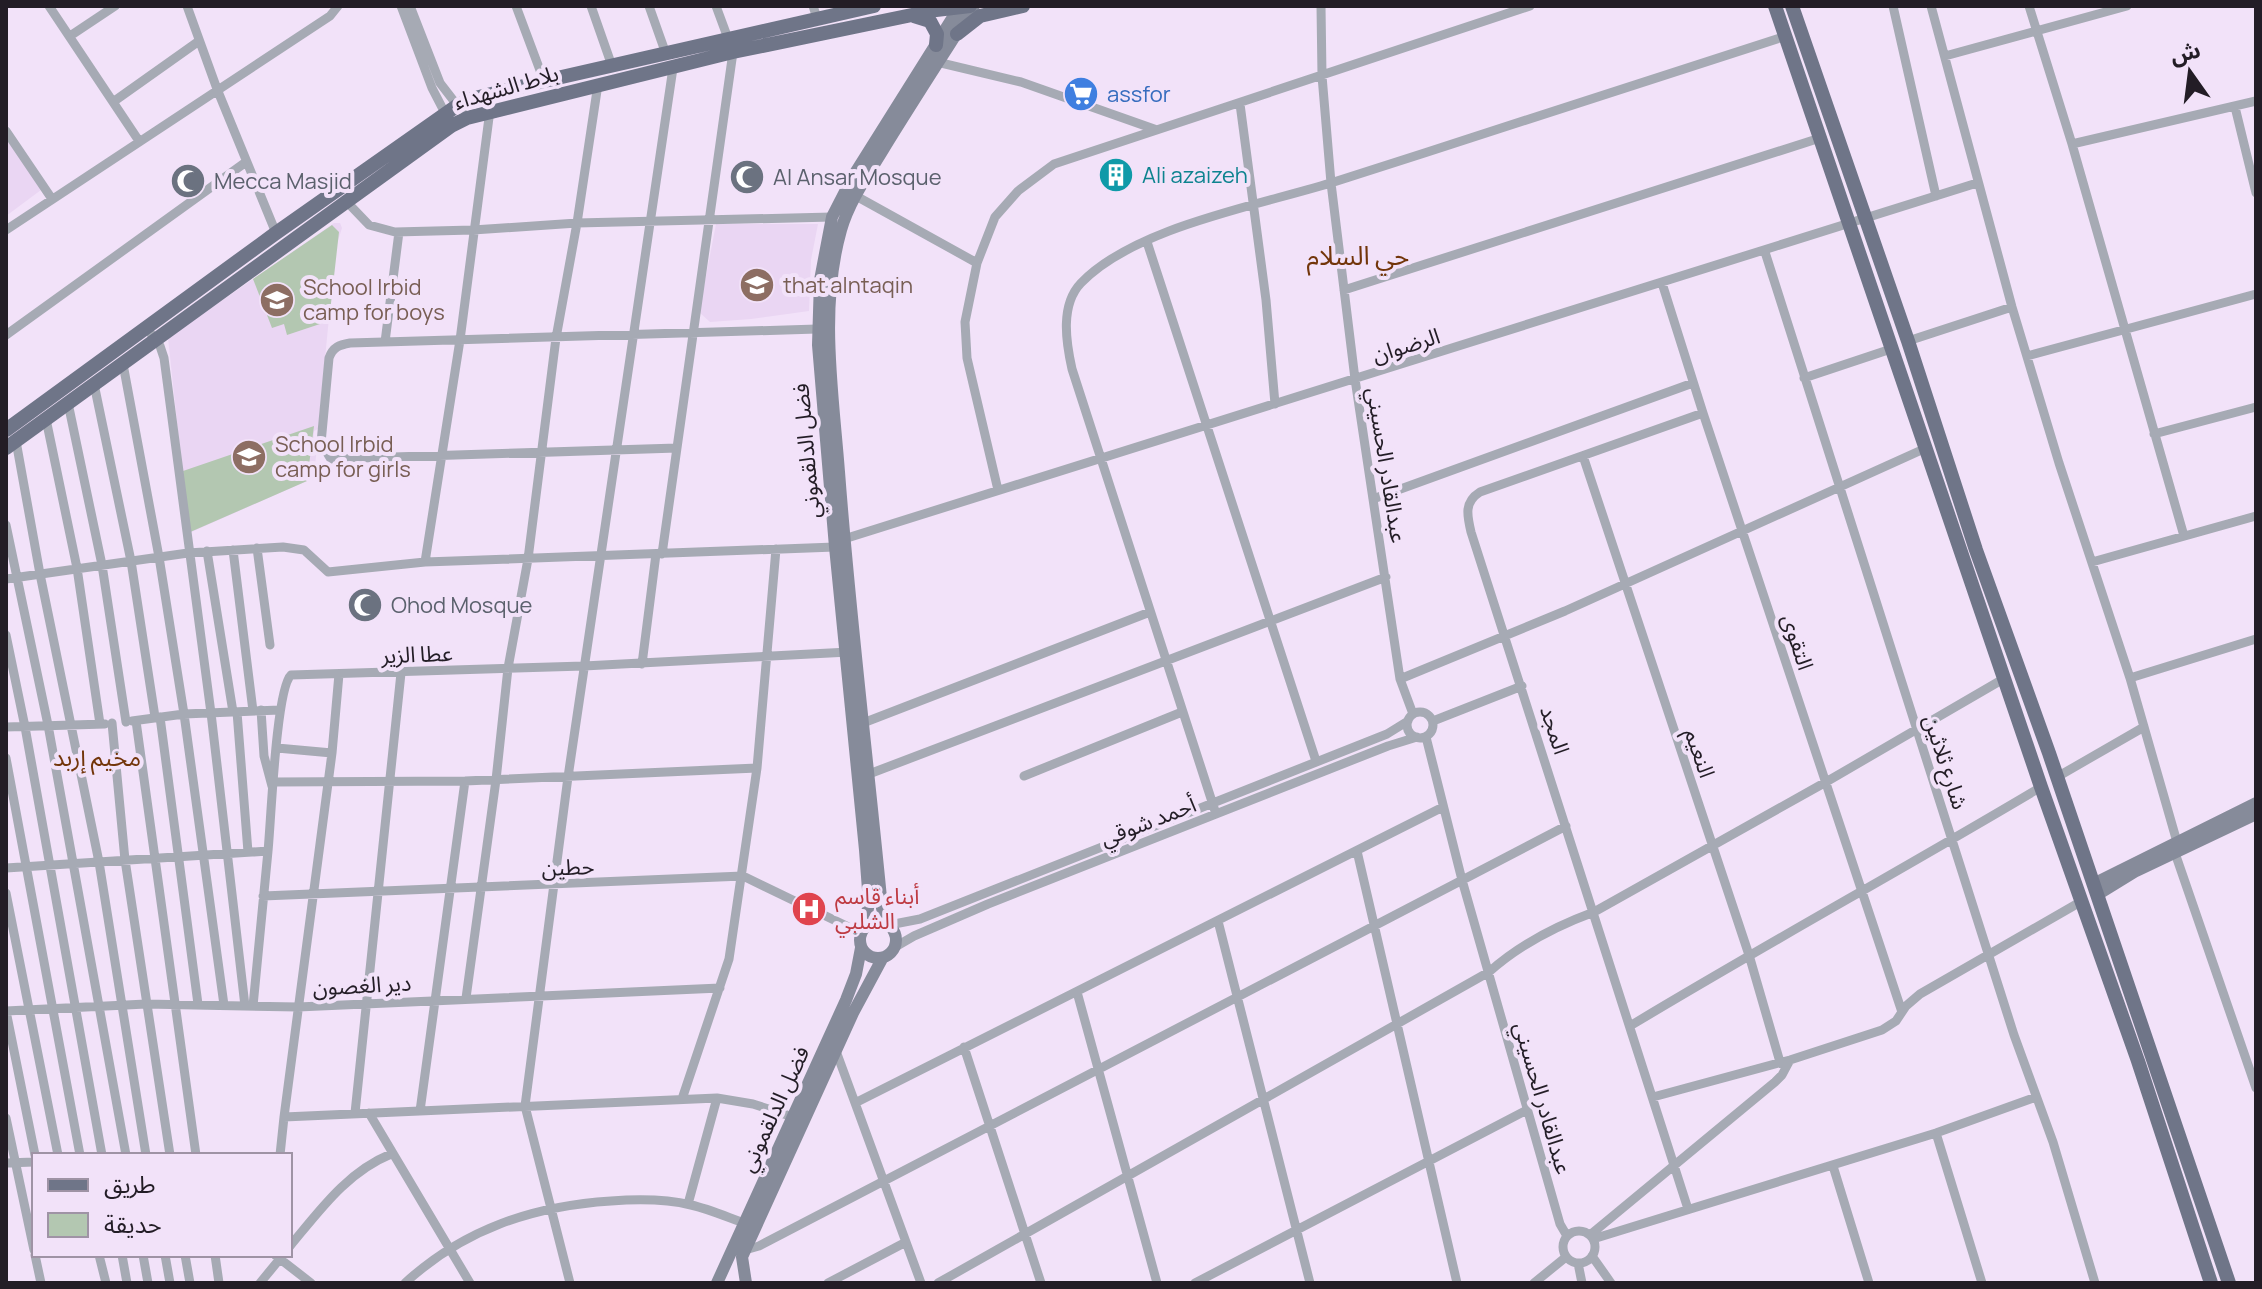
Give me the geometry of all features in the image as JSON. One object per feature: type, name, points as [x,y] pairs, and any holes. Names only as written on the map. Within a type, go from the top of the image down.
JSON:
[{"type":"main road","points":[[731,46],[815,12],[874,6]]},
{"type":"main road","name":"فضل الدلقموني","points":[[862,931],[869,897],[850,652],[817,329],[820,280],[832,217],[852,178],[960,6]]},
{"type":"main road","name":"بلاط الشهداء","points":[[9,440],[46,419],[157,341],[346,201],[448,119],[467,118],[731,46],[972,6]]},
{"type":"main road","name":"فضل الدلقموني","points":[[839,543],[829,319],[837,249],[847,213],[856,196],[972,6]]},
{"type":"main road","points":[[957,34],[980,16],[1023,6]]},
{"type":"main road","points":[[1775,6],[2041,787],[2229,1283]]},
{"type":"main road","points":[[1792,6],[1908,341],[1976,550],[2095,889],[2211,1283]]},
{"type":"main road","points":[[906,16],[930,21],[937,34],[936,45]]},
{"type":"main road","points":[[9,440],[146,327],[276,233],[448,119],[458,105],[475,98],[612,66],[669,61]]},
{"type":"main road","name":"فضل الدلقموني","points":[[850,652],[863,723],[882,908],[888,925]]},
{"type":"main road","points":[[2033,758],[2049,753]]},
{"type":"main road","points":[[2095,889],[2136,871],[2256,803]]},
{"type":"main road","points":[[2176,847],[2256,814]]},
{"type":"main road","points":[[872,923],[888,925],[896,937],[895,947],[882,959],[870,957],[861,948],[862,931],[872,923]]},
{"type":"main road","name":"فضل الدلقموني","points":[[719,1278],[854,981],[861,948]]},
{"type":"main road","points":[[744,1278],[742,1259],[745,1250],[836,1051],[882,959]]},
{"type":"main road","points":[[719,1278],[732,1266],[739,1267],[744,1278]]},
{"type":"street","points":[[49,6],[139,141]]},
{"type":"street","points":[[70,36],[115,6]]},
{"type":"street","points":[[187,6],[276,233]]},
{"type":"street","points":[[6,230],[330,16],[338,6]]},
{"type":"street","points":[[401,6],[432,88],[448,119]]},
{"type":"street","points":[[410,6],[440,83],[467,118]]},
{"type":"street","points":[[516,6],[544,81]]},
{"type":"street","points":[[591,6],[612,66]]},
{"type":"street","points":[[570,1283],[525,1106],[614,449],[651,221],[669,61],[649,6]]},
{"type":"street","points":[[642,664],[677,448],[731,46],[716,6]]},
{"type":"street","name":"عبدالقادر الحسيني","points":[[1313,6],[1322,27]]},
{"type":"street","name":"عبدالقادر الحسيني","points":[[1321,6],[1322,76],[1331,183],[1355,379],[1400,679],[1410,717]]},
{"type":"street","points":[[998,490],[967,358],[965,322],[977,263],[995,217],[1018,191],[1054,164],[1530,6]]},
{"type":"street","points":[[1893,6],[1936,196]]},
{"type":"street","points":[[1931,6],[2012,307],[2130,678],[2176,847],[2256,1088]]},
{"type":"street","points":[[2029,6],[2072,144],[2184,536]]},
{"type":"street","points":[[1945,56],[2127,6]]},
{"type":"street","points":[[1216,814],[1069,355],[1067,313],[1073,292],[1116,255],[1180,228],[1331,183],[1786,36]]},
{"type":"street","points":[[113,102],[199,41]]},
{"type":"street","points":[[937,62],[1021,82],[1157,130]]},
{"type":"street","points":[[466,998],[508,668],[528,559],[539,452],[598,84]]},
{"type":"street","points":[[2072,144],[2256,101]]},
{"type":"street","points":[[1240,104],[1275,404]]},
{"type":"street","points":[[2235,107],[2256,193]]},
{"type":"street","points":[[425,562],[460,340],[490,110]]},
{"type":"street","points":[[6,131],[52,199]]},
{"type":"street","points":[[1344,290],[1820,138]]},
{"type":"street","points":[[6,335],[246,162]]},
{"type":"street","name":"الرضوان","points":[[257,548],[304,550],[328,572],[425,562],[776,549],[839,543],[998,490],[1102,460],[1977,183]]},
{"type":"street","points":[[856,196],[977,263]]},
{"type":"street","points":[[346,201],[369,225],[399,232],[577,223],[832,217]]},
{"type":"street","points":[[385,342],[399,232]]},
{"type":"street","points":[[1147,242],[1316,761]]},
{"type":"street","name":"شارع ثلاثين","points":[[1765,252],[1952,840],[2053,1142],[2095,1283]]},
{"type":"street","name":"التقوى","points":[[1662,283],[1902,1012]]},
{"type":"street","points":[[2027,356],[2256,294]]},
{"type":"street","points":[[1908,341],[2012,307]]},
{"type":"street","points":[[146,327],[157,341],[164,358],[249,1006]]},
{"type":"street","points":[[677,448],[331,459],[321,443],[329,358],[332,350],[350,343],[817,329]]},
{"type":"street","points":[[1804,378],[1891,349]]},
{"type":"street","points":[[123,364],[184,714],[224,1005]]},
{"type":"street","points":[[1373,499],[1693,383]]},
{"type":"street","points":[[94,384],[131,561],[158,717],[198,1004]]},
{"type":"street","points":[[68,403],[102,565],[154,856],[196,1153]]},
{"type":"street","points":[[2154,434],[2256,407]]},
{"type":"street","name":"المجد","points":[[1688,1209],[1471,532],[1468,505],[1472,497],[1480,492],[1703,413]]},
{"type":"street","points":[[46,419],[77,568],[100,724]]},
{"type":"street","points":[[9,440],[73,726],[99,862],[146,1153]]},
{"type":"street","points":[[1400,679],[1505,636],[1926,448]]},
{"type":"street","name":"النعيم","points":[[1583,456],[1785,1061]]},
{"type":"street","points":[[2092,562],[2256,516]]},
{"type":"street","points":[[6,525],[48,725],[126,1153]]},
{"type":"street","points":[[6,579],[188,553],[257,548],[270,645]]},
{"type":"street","points":[[682,1099],[729,959],[757,768],[776,549]]},
{"type":"street","points":[[233,550],[264,756],[274,787]]},
{"type":"street","points":[[207,551],[235,712],[248,852]]},
{"type":"street","points":[[869,774],[1386,577]]},
{"type":"street","points":[[863,723],[1150,612]]},
{"type":"street","points":[[6,635],[102,1153]]},
{"type":"street","points":[[2130,678],[2256,639]]},
{"type":"street","name":"عطا الزير","points":[[280,710],[289,676],[642,664],[850,652]]},
{"type":"street","points":[[355,1113],[401,673]]},
{"type":"street","points":[[280,1153],[332,753],[339,674]]},
{"type":"street","points":[[938,1283],[1489,972],[1508,955],[1562,924],[1594,912],[2005,678]]},
{"type":"street","points":[[1433,721],[1522,686]]},
{"type":"street","points":[[6,727],[73,726],[184,714],[280,710],[268,851],[249,1006]]},
{"type":"street","points":[[1024,776],[1182,712]]},
{"type":"street","points":[[1425,713],[1433,721],[1433,729],[1421,737],[1408,729],[1410,717],[1425,713]]},
{"type":"street","name":"أحمد شوقي","points":[[888,925],[920,919],[1387,734],[1410,717]]},
{"type":"street","points":[[112,723],[125,860],[170,1153]]},
{"type":"street","points":[[2057,777],[2144,727]]},
{"type":"street","name":"عبدالقادر الحسيني","points":[[1421,737],[1560,1224],[1567,1236]]},
{"type":"street","name":"أحمد شوقي","points":[[895,947],[988,904],[1388,746],[1421,737]]},
{"type":"street","points":[[277,748],[332,753]]},
{"type":"street","points":[[6,758],[80,1153]]},
{"type":"street","points":[[274,787],[757,768]]},
{"type":"street","points":[[420,1111],[465,781]]},
{"type":"street","points":[[1630,1026],[2041,787]]},
{"type":"street","points":[[857,1102],[1443,807]]},
{"type":"street","points":[[745,1250],[759,1246],[1566,826]]},
{"type":"street","points":[[6,868],[268,851]]},
{"type":"street","points":[[1357,851],[1457,1283]]},
{"type":"street","name":"حطين","points":[[263,896],[743,876],[862,931]]},
{"type":"street","points":[[6,893],[58,1153]]},
{"type":"street","points":[[1653,1097],[1785,1061],[1882,1030],[1896,1021],[1920,994],[2082,901]]},
{"type":"street","points":[[1218,921],[1310,1283]]},
{"type":"street","name":"دير الغصون","points":[[6,1011],[146,1004],[298,1007],[720,988]]},
{"type":"street","points":[[1077,992],[1157,1283]]},
{"type":"street","points":[[6,1011],[35,1153]]},
{"type":"street","points":[[964,1047],[1041,1283]]},
{"type":"street","points":[[836,1051],[921,1283]]},
{"type":"street","points":[[1592,1237],[1775,1082],[1782,1075],[1785,1061]]},
{"type":"street","points":[[1578,1263],[1566,1257],[1562,1244],[1576,1230],[1592,1237],[1833,1166],[2036,1097]]},
{"type":"street","points":[[284,1117],[717,1098],[753,1104],[793,1117]]},
{"type":"street","points":[[688,1204],[717,1098]]},
{"type":"street","points":[[1195,1283],[1527,1110]]},
{"type":"street","points":[[369,1113],[470,1283]]},
{"type":"street","points":[[6,1118],[10,1162],[32,1245]]},
{"type":"street","points":[[1936,1133],[1982,1283]]},
{"type":"street","points":[[292,1244],[353,1175],[391,1154]]},
{"type":"street","points":[[10,1162],[32,1162]]},
{"type":"street","points":[[1833,1166],[1869,1283]]},
{"type":"street","points":[[405,1283],[448,1249],[487,1227],[550,1207],[618,1200],[688,1204],[744,1223]]},
{"type":"street","points":[[1578,1263],[1592,1256],[1595,1248],[1592,1237]]},
{"type":"street","points":[[828,1283],[906,1242]]},
{"type":"street","points":[[1592,1256],[1611,1283]]},
{"type":"street","points":[[35,1257],[41,1283]]},
{"type":"street","points":[[100,1257],[106,1283]]},
{"type":"street","points":[[122,1257],[127,1283]]},
{"type":"street","points":[[143,1257],[148,1283]]},
{"type":"street","points":[[165,1257],[170,1283]]},
{"type":"street","points":[[185,1257],[190,1283]]},
{"type":"street","points":[[215,1257],[219,1283]]},
{"type":"street","points":[[260,1283],[278,1257]]},
{"type":"street","points":[[280,1257],[311,1283]]},
{"type":"street","points":[[1534,1283],[1566,1257]]},
{"type":"street","points":[[1578,1263],[1582,1283]]},
{"type":"shaded area","points":[[6,134],[41,190],[6,216]]},
{"type":"shaded area","points":[[334,223],[340,223],[342,228],[336,247],[318,429],[314,431],[313,443],[317,447],[315,466],[309,468],[307,481],[189,533],[168,338]]},
{"type":"shaded area","name":"that alntaqin","points":[[716,224],[818,224],[811,260],[809,311],[710,322],[699,312]]},
{"type":"green space","points":[[332,225],[339,232],[329,321],[287,335],[284,324],[272,328],[253,279]]},
{"type":"green space","points":[[314,426],[307,481],[188,533],[183,471]]},
{"type":"place","name":"assfor","points":[[1081,94]]},
{"type":"place","name":"Ali azaizeh","points":[[1116,175]]},
{"type":"place","name":"Al Ansar Mosque","points":[[747,177]]},
{"type":"place","name":"Mecca Masjid","points":[[188,181]]},
{"type":"place","name":"that alntaqin","points":[[757,285]]},
{"type":"place","name":"School Irbid camp for boys","points":[[277,300]]},
{"type":"place","name":"School Irbid camp for girls","points":[[249,457]]},
{"type":"place","name":"Ohod Mosque","points":[[365,605]]},
{"type":"place","name":"أبناء قاسم الشلبي","points":[[809,909]]},
{"type":"district","name":"حي السلام","points":[[1358,256]]},
{"type":"district","name":"مخيم إربد","points":[[97,758]]}]
